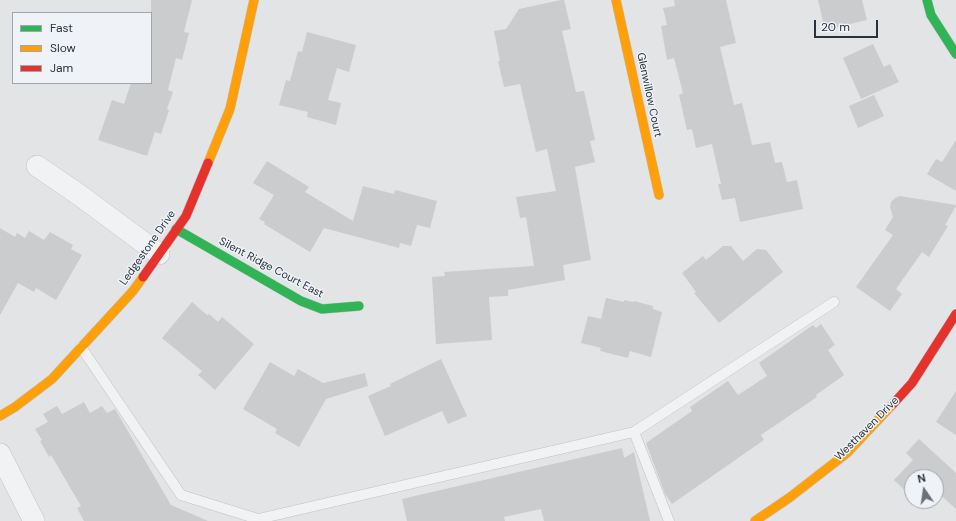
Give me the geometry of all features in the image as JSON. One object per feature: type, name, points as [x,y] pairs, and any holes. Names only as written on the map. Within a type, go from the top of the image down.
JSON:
[{"type":"street","name":"Ledgestone Drive","points":[[0,416],[15,408],[52,379],[133,292],[186,216],[230,109],[254,0]]},
{"type":"street","name":"Glenwillow Court","points":[[616,0],[659,195]]},
{"type":"street","points":[[927,0],[931,15],[956,54]]},
{"type":"street","points":[[36,166],[78,194],[159,254]]},
{"type":"street","name":"Silent Ridge Court East","points":[[176,229],[302,301],[322,309],[359,306]]},
{"type":"street","name":"Westhaven Drive","points":[[755,521],[789,498],[847,453],[912,383],[956,314]]},
{"type":"street","points":[[0,454],[34,521]]},
{"type":"lane","points":[[81,347],[181,495],[258,519],[634,432],[834,302]]},
{"type":"lane","points":[[634,432],[669,521]]},
{"type":"building","points":[[151,0],[192,0],[184,32],[189,33],[182,60],[176,58],[168,90],[173,92],[167,109],[169,110],[161,134],[155,132],[147,156],[98,140],[112,100],[124,104],[131,84],[152,84]]},
{"type":"building","points":[[564,0],[571,29],[562,31],[576,92],[584,91],[595,140],[590,141],[595,162],[575,167],[591,260],[563,265],[565,280],[508,290],[508,296],[489,297],[492,340],[436,344],[432,277],[445,276],[444,272],[534,266],[526,217],[520,218],[516,197],[556,191],[547,149],[536,152],[520,84],[504,87],[498,61],[500,61],[494,31],[506,29],[519,9]]},
{"type":"building","points":[[674,0],[726,0],[736,43],[720,47],[734,105],[742,103],[752,145],[770,142],[775,163],[782,162],[787,182],[797,180],[803,209],[740,222],[735,198],[722,200],[718,184],[721,184],[712,144],[696,148],[692,129],[687,130],[679,95],[683,93],[674,58],[667,60],[661,26],[667,25],[663,8],[675,6]]},
{"type":"building","points":[[818,0],[862,0],[867,20],[825,30]]},
{"type":"building","points":[[307,32],[356,45],[349,72],[337,68],[328,100],[341,103],[336,125],[307,117],[308,112],[279,105],[286,80],[290,81],[298,51],[302,52]]},
{"type":"building","points":[[873,44],[884,67],[890,64],[899,82],[861,99],[843,58]]},
{"type":"building","points":[[874,95],[884,116],[858,128],[849,106]]},
{"type":"building","points":[[956,140],[956,191],[927,174],[936,159],[942,162]]},
{"type":"building","points":[[267,161],[309,187],[305,192],[353,221],[363,186],[394,194],[395,190],[437,201],[430,228],[417,225],[411,246],[400,243],[399,248],[324,228],[310,252],[264,224],[265,222],[259,219],[274,195],[253,183]]},
{"type":"building","points":[[900,196],[956,206],[945,225],[948,226],[929,257],[922,252],[896,289],[902,294],[890,311],[856,287],[893,235],[885,230],[893,217],[890,207],[891,202]]},
{"type":"building","points":[[0,228],[15,237],[17,233],[25,238],[29,231],[44,240],[50,232],[73,245],[71,249],[82,255],[56,300],[36,288],[34,292],[18,283],[0,315]]},
{"type":"building","points":[[723,246],[731,246],[743,261],[757,249],[766,250],[783,272],[719,323],[694,293],[696,292],[682,273],[703,256],[706,260]]},
{"type":"building","points":[[606,298],[624,302],[624,300],[634,301],[653,306],[653,309],[662,312],[651,357],[630,351],[628,358],[600,351],[601,348],[581,343],[588,316],[601,319]]},
{"type":"building","points":[[192,302],[218,322],[222,317],[254,344],[215,390],[198,375],[202,371],[162,338]]},
{"type":"building","points":[[821,324],[835,345],[828,350],[844,375],[816,395],[817,397],[761,435],[764,440],[672,504],[665,494],[646,443],[692,411],[690,407],[728,381],[738,395],[767,376],[759,363],[813,325],[816,328]]},
{"type":"building","points":[[441,359],[467,416],[448,424],[442,411],[385,436],[368,396],[391,386],[390,384]]},
{"type":"building","points":[[270,362],[294,376],[298,369],[323,383],[365,373],[368,386],[326,399],[299,447],[275,433],[277,429],[243,409]]},
{"type":"building","points":[[956,391],[956,435],[936,422]]},
{"type":"building","points":[[84,402],[90,413],[102,406],[107,413],[115,409],[171,505],[208,521],[84,521],[77,508],[81,506],[51,455],[49,457],[40,441],[42,440],[35,429],[48,422],[43,414],[57,406],[62,414]]},
{"type":"building","points":[[919,439],[956,473],[956,509],[944,498],[944,469],[904,469],[913,460],[906,453]]},
{"type":"building","points":[[622,448],[624,458],[634,452],[650,521],[544,521],[541,509],[504,517],[505,521],[407,521],[402,499]]},
{"type":"building","points":[[904,469],[904,489],[894,480]]},
{"type":"traffic: fast","points":[[927,0],[931,15],[956,54]]},
{"type":"traffic: fast","points":[[176,229],[301,301],[322,309],[359,306]]},
{"type":"traffic: slow","points":[[208,163],[230,109],[254,0]]},
{"type":"traffic: slow","points":[[616,0],[659,195]]},
{"type":"traffic: slow","points":[[0,416],[15,407],[52,379],[133,291],[143,277]]},
{"type":"traffic: slow","points":[[755,521],[789,498],[847,453],[893,404]]},
{"type":"traffic: jam","points":[[143,277],[186,216],[208,163]]},
{"type":"traffic: jam","points":[[893,404],[912,383],[956,314]]}]
